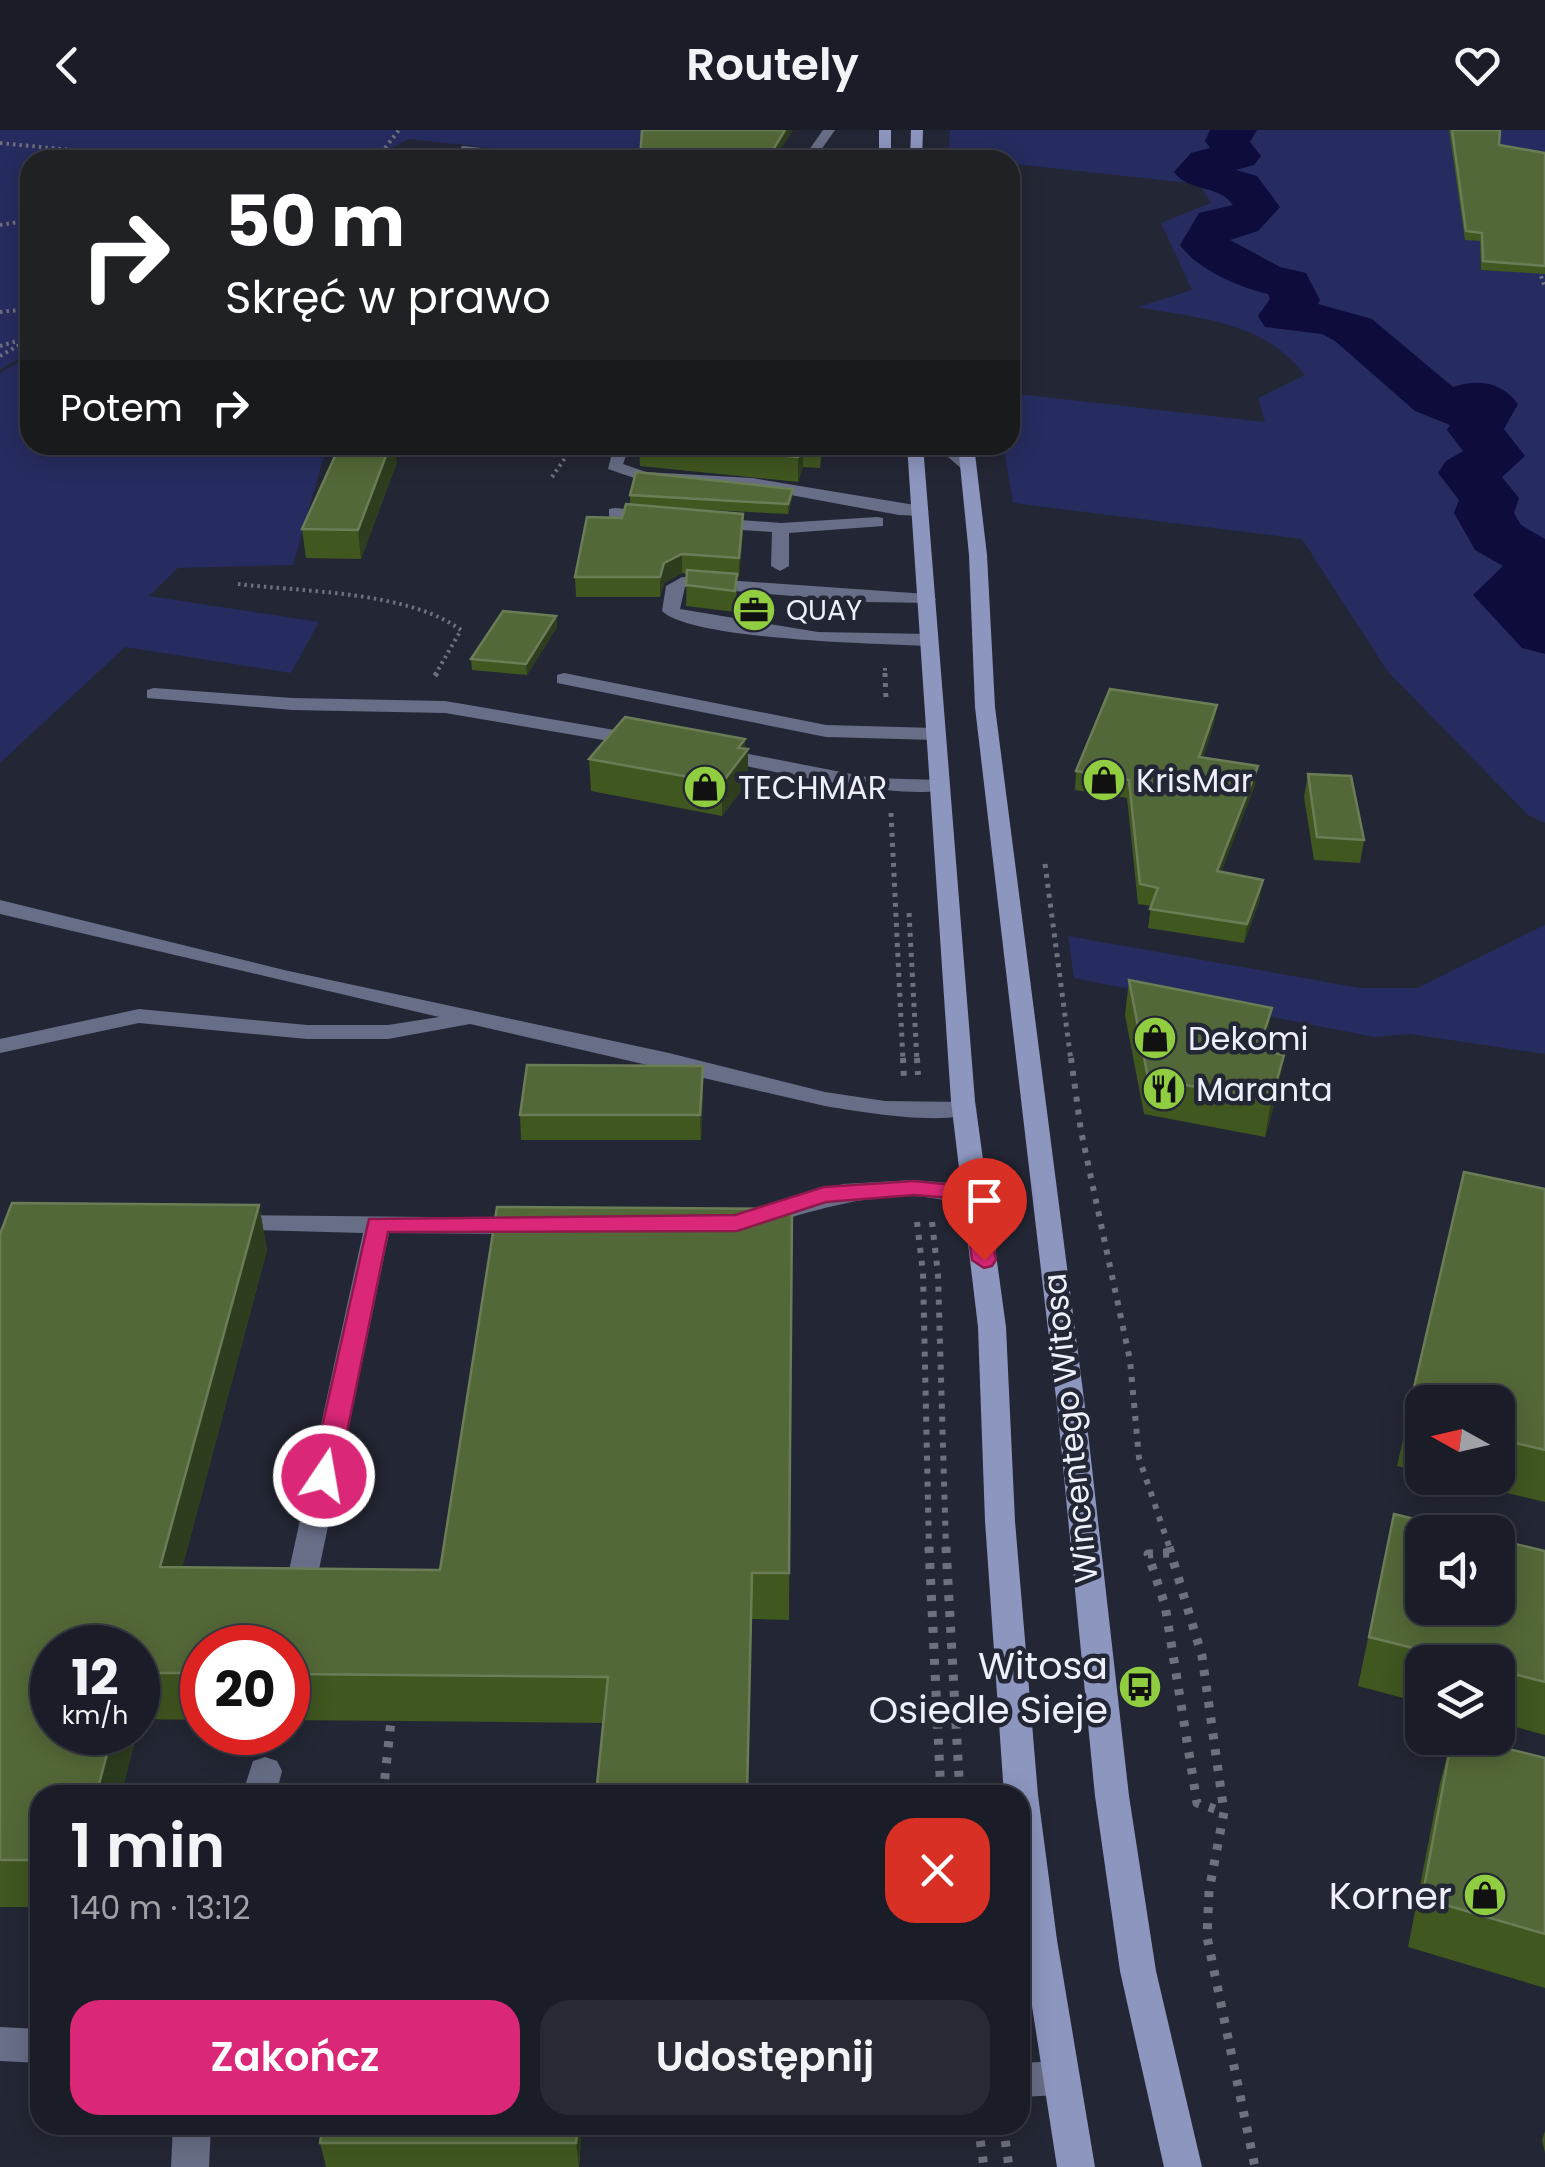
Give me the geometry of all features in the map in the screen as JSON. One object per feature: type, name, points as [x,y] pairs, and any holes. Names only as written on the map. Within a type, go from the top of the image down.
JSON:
[{"type":"main road","name":"Wincentego Witosa","points":[[916,455],[965,1109],[992,1327],[1000,1521],[1020,1785]]},
{"type":"main road","name":"Wincentego Witosa","points":[[959,455],[985,706],[1072,1415],[1112,1796],[1138,1972],[1183,2167]]},
{"type":"main road","name":"Wincentego Witosa","points":[[1030,1858],[1076,2167]]},
{"type":"street","points":[[617,455],[614,460],[622,470],[748,482],[921,517]]},
{"type":"street","points":[[614,513],[781,528],[921,517]]},
{"type":"street","points":[[780,566],[781,528]]},
{"type":"street","points":[[928,599],[844,598],[760,586],[682,582],[675,586],[672,611],[684,618],[818,638],[930,640]]},
{"type":"street","points":[[564,679],[826,731],[936,734]]},
{"type":"street","points":[[154,694],[274,703],[445,707],[668,745]]},
{"type":"street","points":[[702,752],[872,784],[940,786]]},
{"type":"street","points":[[0,907],[825,1099],[885,1108],[965,1109]]},
{"type":"street","points":[[0,1046],[139,1016],[307,1032],[388,1032],[474,1019]]},
{"type":"street","points":[[737,1223],[843,1192],[914,1188],[975,1193]]},
{"type":"street","points":[[202,1223],[556,1226]]},
{"type":"street","points":[[301,1584],[378,1224]]},
{"type":"street","points":[[0,2044],[30,2046]]},
{"type":"street","points":[[1030,2080],[1061,2078]]},
{"type":"street","points":[[190,2167],[192,2135]]},
{"type":"path","points":[[382,150],[399,130]]},
{"type":"path","points":[[0,143],[72,150]]},
{"type":"path","points":[[1535,256],[1545,288]]},
{"type":"path","points":[[552,477],[567,455]]},
{"type":"path","points":[[238,584],[399,606],[448,617],[461,630],[433,684]]},
{"type":"path","points":[[1045,860],[1082,1131],[1130,1360],[1139,1458],[1190,1605],[1202,1656],[1224,1812],[1209,1891],[1207,1937],[1255,2167]]},
{"type":"path","points":[[1170,1553],[1148,1554],[1164,1606],[1197,1803],[1224,1812]]},
{"type":"path","points":[[384,1785],[391,1721]]},
{"type":"path","points":[[979,2135],[984,2167]]},
{"type":"path","points":[[1004,2135],[1009,2167]]},
{"type":"shaded area","points":[[0,130],[699,130],[678,150],[510,150],[408,139],[389,150],[20,150],[20,358],[0,370]]},
{"type":"shaded area","points":[[950,130],[1545,130],[1545,823],[1528,815],[1388,672],[1302,539],[1013,503],[1005,455],[1020,455],[1020,394],[1265,422],[1258,398],[1305,375],[1270,343],[1250,333],[1230,325],[1138,307],[1192,290],[1161,223],[1211,203],[1199,184],[1020,165],[1020,150],[949,150]]},
{"type":"shaded area","points":[[20,361],[20,455],[324,455],[293,565],[178,568],[149,596],[319,622],[291,673],[125,647],[0,763],[0,373]]},
{"type":"shaded area","points":[[1545,925],[1545,1054],[1410,1034],[1374,1037],[1074,978],[1068,936],[1360,988],[1417,988]]},
{"type":"building","points":[[642,130],[785,130],[773,150],[641,150]]},
{"type":"building","points":[[1452,130],[1500,130],[1499,145],[1545,153],[1545,266],[1483,261],[1482,233],[1466,231]]},
{"type":"building","points":[[335,455],[386,455],[358,530],[302,529]]},
{"type":"building","points":[[636,472],[793,489],[788,504],[630,495]]},
{"type":"building","points":[[626,504],[743,514],[739,558],[682,554],[664,563],[660,577],[575,577],[587,517],[622,518]]},
{"type":"building","points":[[687,570],[737,574],[735,591],[686,585]]},
{"type":"building","points":[[503,611],[556,616],[526,664],[471,659]]},
{"type":"building","points":[[1110,689],[1217,705],[1199,757],[1258,766],[1217,871],[1263,880],[1247,924],[1150,909],[1158,888],[1140,884],[1129,780],[1076,771]]},
{"type":"building","points":[[625,717],[745,739],[738,748],[748,749],[722,783],[589,759]]},
{"type":"building","points":[[1308,774],[1351,776],[1364,840],[1317,837]]},
{"type":"building","points":[[1129,980],[1272,1008],[1258,1050],[1284,1055],[1271,1101],[1148,1078]]},
{"type":"building","points":[[527,1065],[703,1066],[700,1115],[520,1115]]},
{"type":"building","points":[[1464,1172],[1545,1189],[1545,1450],[1515,1443],[1515,1385],[1415,1385]]},
{"type":"building","points":[[12,1203],[259,1205],[160,1567],[440,1570],[497,1207],[792,1209],[789,1573],[752,1573],[747,1785],[597,1785],[608,1677],[310,1674],[310,1625],[180,1625],[180,1673],[160,1673],[160,1625],[30,1625],[30,1755],[107,1755],[99,1785],[30,1785],[30,1860],[0,1860],[0,1234]]},
{"type":"building","points":[[1394,1514],[1405,1517],[1405,1625],[1515,1625],[1515,1544],[1545,1551],[1545,1682],[1515,1674],[1515,1645],[1405,1646],[1369,1637]]},
{"type":"building","points":[[1515,1750],[1545,1758],[1545,1934],[1422,1898],[1449,1755],[1515,1755]]},
{"type":"building","points":[[321,2135],[577,2135],[576,2143],[320,2143]]},
{"type":"waterway","points":[[1231,130],[1237,132],[1226,141],[1239,156],[1206,162],[1196,172],[1241,185],[1257,207],[1242,221],[1215,223],[1204,245],[1266,279],[1289,283],[1295,300],[1283,316],[1331,320],[1353,330],[1421,389],[1450,408],[1477,397],[1490,404],[1475,430],[1496,456],[1467,473],[1489,498],[1484,513],[1497,537],[1545,564]]},
{"type":"waterway","points":[[1545,565],[1505,595],[1545,634]]},
{"type":"place","name":"QUAY","points":[[754,610]]},
{"type":"place","name":"KrisMar","points":[[1104,780]]},
{"type":"place","name":"TECHMAR","points":[[705,787]]},
{"type":"place","name":"Dekomi","points":[[1155,1038]]},
{"type":"place","name":"Maranta","points":[[1164,1089]]},
{"type":"place","name":"Witosa Osiedle Sieje","points":[[1140,1687]]},
{"type":"place","name":"Korner","points":[[1485,1895]]},
{"type":"route","points":[[324,1476],[378,1224],[656,1227],[737,1223],[777,1214],[824,1195],[914,1188],[975,1193],[984,1260]]}]
